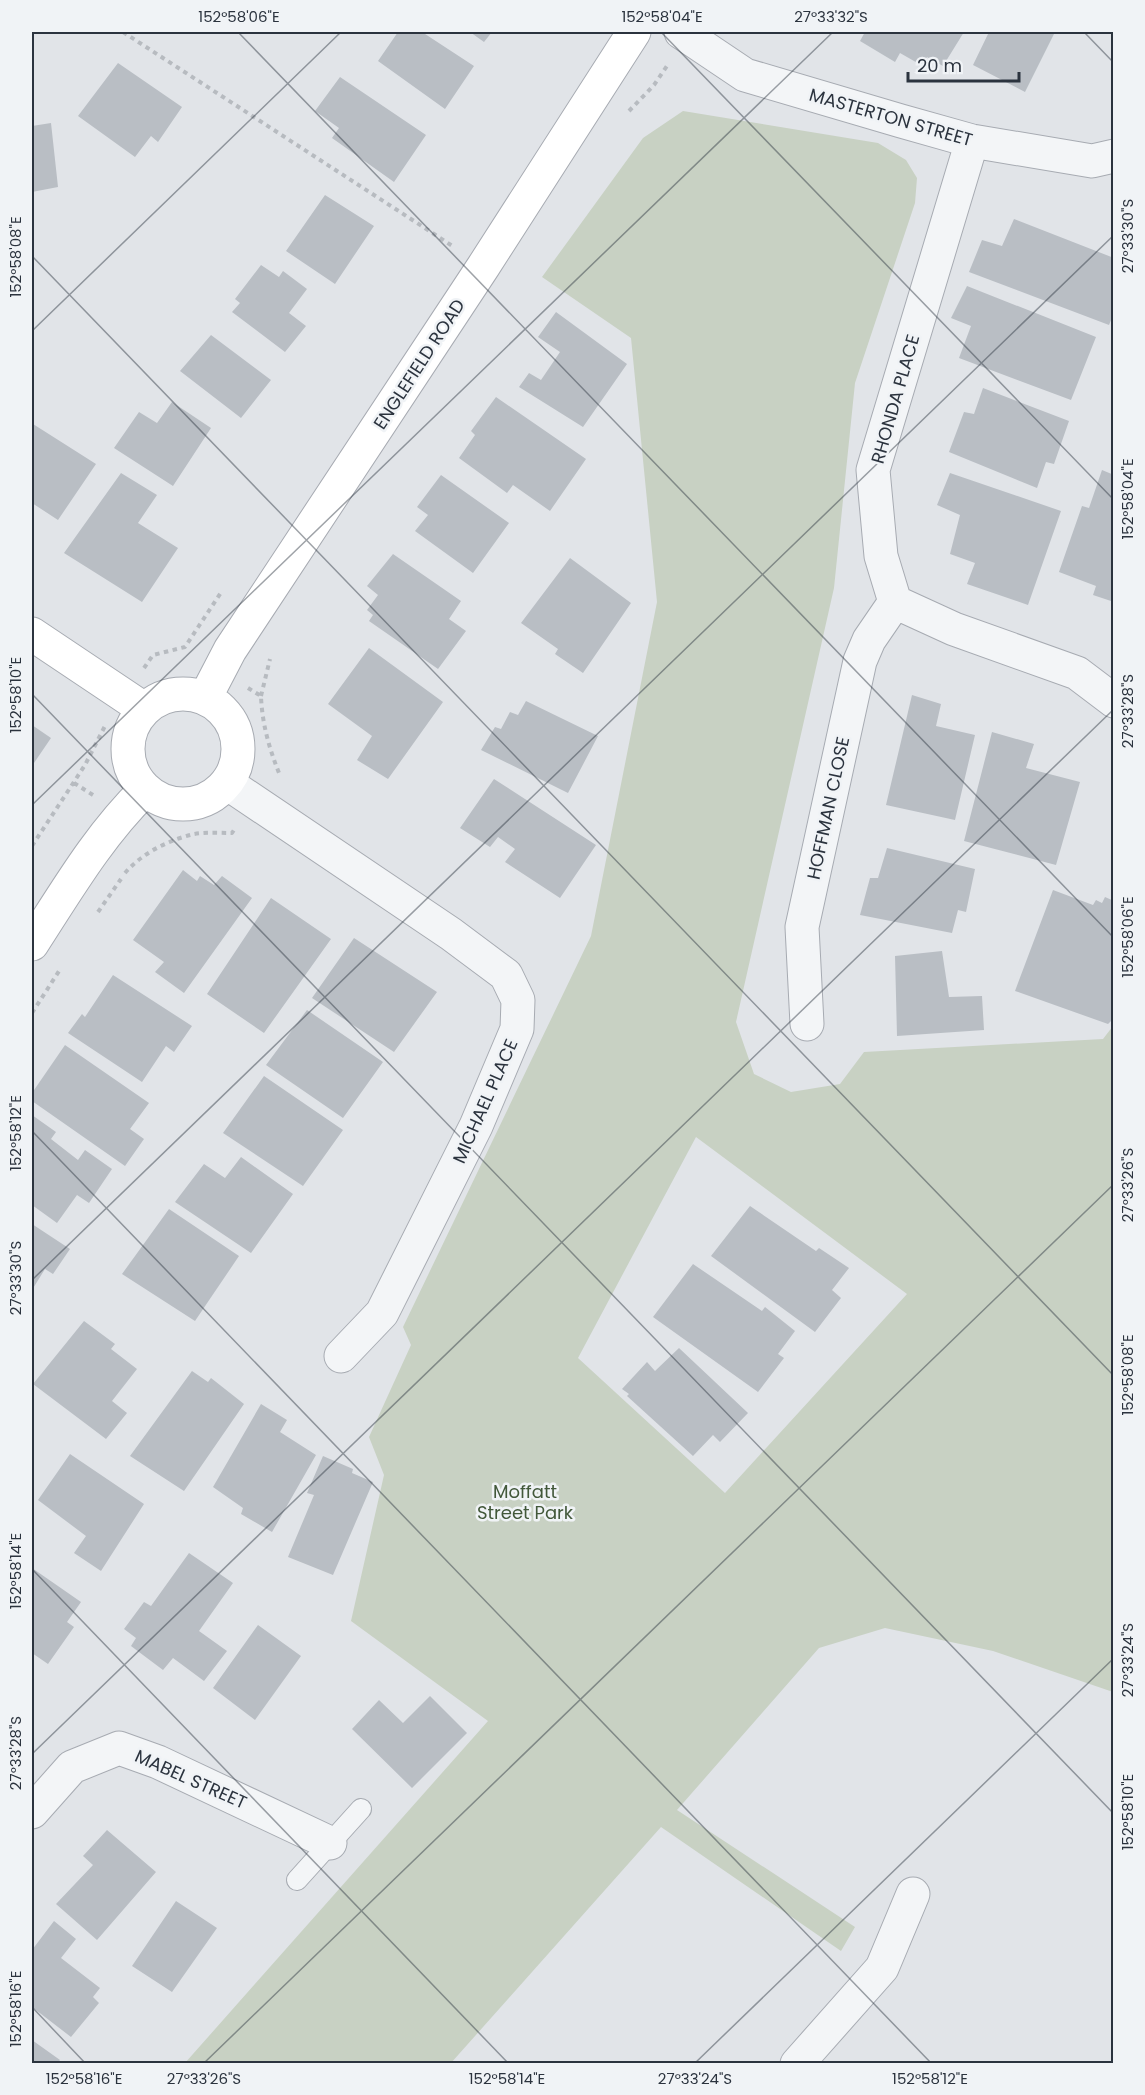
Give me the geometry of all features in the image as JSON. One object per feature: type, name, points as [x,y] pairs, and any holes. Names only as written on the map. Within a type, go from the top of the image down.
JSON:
[{"type":"street","name":"ENGLEFIELD ROAD","points":[[212,684],[634,32]]},
{"type":"street","name":"MASTERTON STREET","points":[[681,32],[745,75],[972,141],[1092,161],[1113,156]]},
{"type":"street","name":"RHONDA PLACE","points":[[895,602],[881,556],[873,470],[972,141]]},
{"type":"street","points":[[895,602],[954,629],[1077,673],[1113,701]]},
{"type":"street","name":"HOFFMAN CLOSE","points":[[807,1024],[802,927],[860,661],[869,640],[895,602]]},
{"type":"street","points":[[32,634],[135,702],[187,694],[212,684],[221,708],[231,720],[237,735],[236,766],[227,783],[206,800],[187,805],[158,799],[145,789],[129,763],[130,732],[136,720],[135,702]]},
{"type":"street","name":"MICHAEL PLACE","points":[[227,783],[470,948],[506,975],[518,999],[518,1029],[465,1147],[382,1313],[341,1356]]},
{"type":"street","points":[[32,944],[100,839],[145,789]]},
{"type":"street","name":"MABEL STREET","points":[[32,1812],[72,1767],[119,1748],[158,1762],[330,1843]]},
{"type":"street","points":[[797,2064],[882,1968],[913,1894]]},
{"type":"lane","points":[[297,1880],[361,1809]]},
{"type":"path","points":[[123,32],[483,267]]},
{"type":"path","points":[[447,255],[459,237]]},
{"type":"path","points":[[32,846],[85,765],[99,734],[135,702],[153,655],[185,647],[228,584]]},
{"type":"path","points":[[93,920],[127,870],[144,855],[195,834],[232,833],[279,772],[263,723],[261,696],[212,684],[185,647]]},
{"type":"path","points":[[32,1013],[62,967]]},
{"type":"green space","name":"Moffatt Street Park","points":[[683,111],[878,143],[906,160],[917,178],[915,203],[855,383],[834,588],[736,1022],[754,1074],[791,1092],[840,1084],[864,1052],[1103,1039],[1113,1026],[1113,1692],[993,1651],[885,1628],[819,1648],[677,1810],[855,1927],[841,1951],[661,1827],[451,2063],[185,2063],[488,1721],[351,1621],[384,1475],[369,1437],[411,1345],[403,1327],[591,936],[657,602],[631,338],[542,277],[643,138]],"holes":[[[696,1137],[907,1294],[725,1493],[578,1358]]]},
{"type":"building","points":[[398,32],[422,32],[474,66],[445,109],[378,61]]},
{"type":"building","points":[[470,32],[492,32],[484,42]]},
{"type":"building","points":[[865,32],[964,32],[943,66],[927,57],[921,65],[900,53],[895,62],[860,41]]},
{"type":"building","points":[[989,32],[1055,32],[1025,92],[973,65]]},
{"type":"building","points":[[118,63],[182,107],[158,142],[151,136],[135,157],[78,116]]},
{"type":"building","points":[[340,77],[426,135],[394,182],[332,138],[339,128],[315,111]]},
{"type":"building","points":[[51,123],[58,187],[32,192],[32,126]]},
{"type":"building","points":[[325,195],[374,226],[335,284],[286,251]]},
{"type":"building","points":[[1014,219],[1114,258],[1114,313],[1109,325],[969,272],[982,240],[1002,246]]},
{"type":"building","points":[[261,265],[279,277],[283,271],[307,289],[289,313],[306,326],[285,352],[232,312],[240,303],[235,299]]},
{"type":"building","points":[[967,286],[1096,337],[1071,400],[959,358],[971,326],[951,318]]},
{"type":"building","points":[[556,312],[627,364],[583,427],[519,387],[529,373],[541,380],[560,352],[538,337]]},
{"type":"building","points":[[211,335],[271,380],[241,418],[180,371]]},
{"type":"building","points":[[983,388],[1069,421],[1054,464],[1046,462],[1037,488],[949,452],[964,412],[974,414]]},
{"type":"building","points":[[496,397],[586,459],[550,511],[513,485],[507,493],[459,458],[475,435],[471,431]]},
{"type":"building","points":[[172,402],[211,428],[173,486],[114,448],[139,412],[157,423]]},
{"type":"building","points":[[33,424],[96,464],[58,520],[32,503]]},
{"type":"building","points":[[1102,470],[1114,475],[1114,602],[1093,595],[1096,586],[1059,572],[1082,506],[1089,508]]},
{"type":"building","points":[[121,473],[157,495],[138,523],[178,548],[142,602],[64,553]]},
{"type":"building","points":[[950,473],[1061,511],[1028,605],[967,584],[975,563],[950,554],[960,515],[937,505]]},
{"type":"building","points":[[441,475],[509,523],[473,573],[415,531],[428,515],[417,507]]},
{"type":"building","points":[[393,554],[461,601],[449,619],[466,631],[438,669],[369,621],[373,615],[367,610],[378,595],[367,586]]},
{"type":"building","points":[[570,558],[631,603],[583,673],[555,654],[558,649],[521,623]]},
{"type":"building","points":[[369,648],[443,702],[388,779],[357,760],[372,736],[328,704]]},
{"type":"building","points":[[912,695],[941,704],[936,726],[975,735],[955,820],[886,805]]},
{"type":"building","points":[[526,701],[598,736],[568,793],[481,750],[495,727],[501,729],[510,712],[518,715]]},
{"type":"building","points":[[32,725],[51,738],[34,763],[32,761]]},
{"type":"building","points":[[992,732],[1034,744],[1026,768],[1080,782],[1056,865],[964,841]]},
{"type":"building","points":[[494,779],[596,845],[560,898],[505,862],[515,849],[498,837],[490,847],[460,828]]},
{"type":"building","points":[[887,848],[975,869],[966,912],[958,910],[952,933],[860,915],[870,878],[878,878]]},
{"type":"building","points":[[183,870],[197,881],[200,876],[214,885],[222,876],[252,898],[184,993],[155,972],[164,962],[133,940]]},
{"type":"building","points":[[1053,890],[1093,905],[1096,900],[1102,903],[1105,897],[1114,901],[1114,1018],[1108,1024],[1015,991]]},
{"type":"building","points":[[271,898],[331,939],[264,1033],[207,994]]},
{"type":"building","points":[[354,938],[437,992],[394,1052],[312,998]]},
{"type":"building","points":[[942,951],[949,997],[982,996],[984,1030],[897,1036],[895,956]]},
{"type":"building","points":[[113,975],[192,1026],[174,1052],[166,1046],[142,1082],[68,1033],[82,1014],[85,1017]]},
{"type":"building","points":[[307,1010],[383,1062],[343,1118],[266,1065]]},
{"type":"building","points":[[65,1045],[149,1103],[130,1129],[144,1139],[125,1166],[32,1101],[32,1093]]},
{"type":"building","points":[[264,1076],[343,1130],[303,1186],[223,1133]]},
{"type":"building","points":[[32,1115],[56,1132],[51,1139],[78,1160],[85,1150],[112,1169],[89,1203],[77,1195],[57,1223],[32,1205]]},
{"type":"building","points":[[241,1157],[293,1194],[251,1253],[175,1202],[204,1164],[225,1178]]},
{"type":"building","points":[[750,1206],[816,1251],[819,1248],[849,1268],[832,1290],[841,1298],[815,1332],[711,1256]]},
{"type":"building","points":[[169,1209],[239,1256],[195,1321],[122,1274]]},
{"type":"building","points":[[32,1224],[70,1249],[53,1274],[45,1269],[32,1290]]},
{"type":"building","points":[[693,1264],[762,1311],[765,1307],[795,1331],[778,1354],[784,1358],[758,1392],[653,1317]]},
{"type":"building","points":[[84,1321],[115,1344],[111,1349],[137,1369],[112,1401],[127,1413],[106,1439],[33,1384]]},
{"type":"building","points":[[679,1348],[748,1413],[720,1442],[713,1435],[693,1456],[622,1389],[647,1362],[655,1371]]},
{"type":"building","points":[[192,1371],[208,1382],[211,1378],[244,1404],[184,1491],[130,1456]]},
{"type":"building","points":[[261,1404],[287,1420],[280,1432],[316,1455],[272,1532],[241,1514],[243,1508],[213,1487]]},
{"type":"building","points":[[70,1454],[144,1504],[101,1571],[74,1553],[86,1536],[38,1500]]},
{"type":"building","points":[[323,1456],[353,1469],[352,1473],[373,1482],[333,1575],[288,1557],[314,1495],[307,1493]]},
{"type":"building","points":[[189,1553],[233,1583],[199,1631],[227,1651],[204,1681],[173,1658],[163,1670],[131,1646],[136,1638],[124,1629],[144,1602],[151,1606]]},
{"type":"building","points":[[32,1568],[81,1602],[67,1622],[74,1627],[48,1664],[32,1653]]},
{"type":"building","points":[[258,1625],[301,1656],[255,1720],[213,1688]]},
{"type":"building","points":[[430,1696],[467,1733],[412,1788],[352,1729],[379,1700],[403,1723]]},
{"type":"building","points":[[107,1830],[156,1872],[97,1940],[56,1904],[93,1865],[83,1856]]},
{"type":"building","points":[[176,1901],[217,1928],[172,1992],[132,1966]]},
{"type":"building","points":[[54,1921],[76,1939],[61,1958],[100,1988],[93,1997],[99,2003],[71,2037],[32,2007],[32,1950]]},
{"type":"building","points":[[32,2040],[60,2060],[57,2064],[32,2064]]}]
